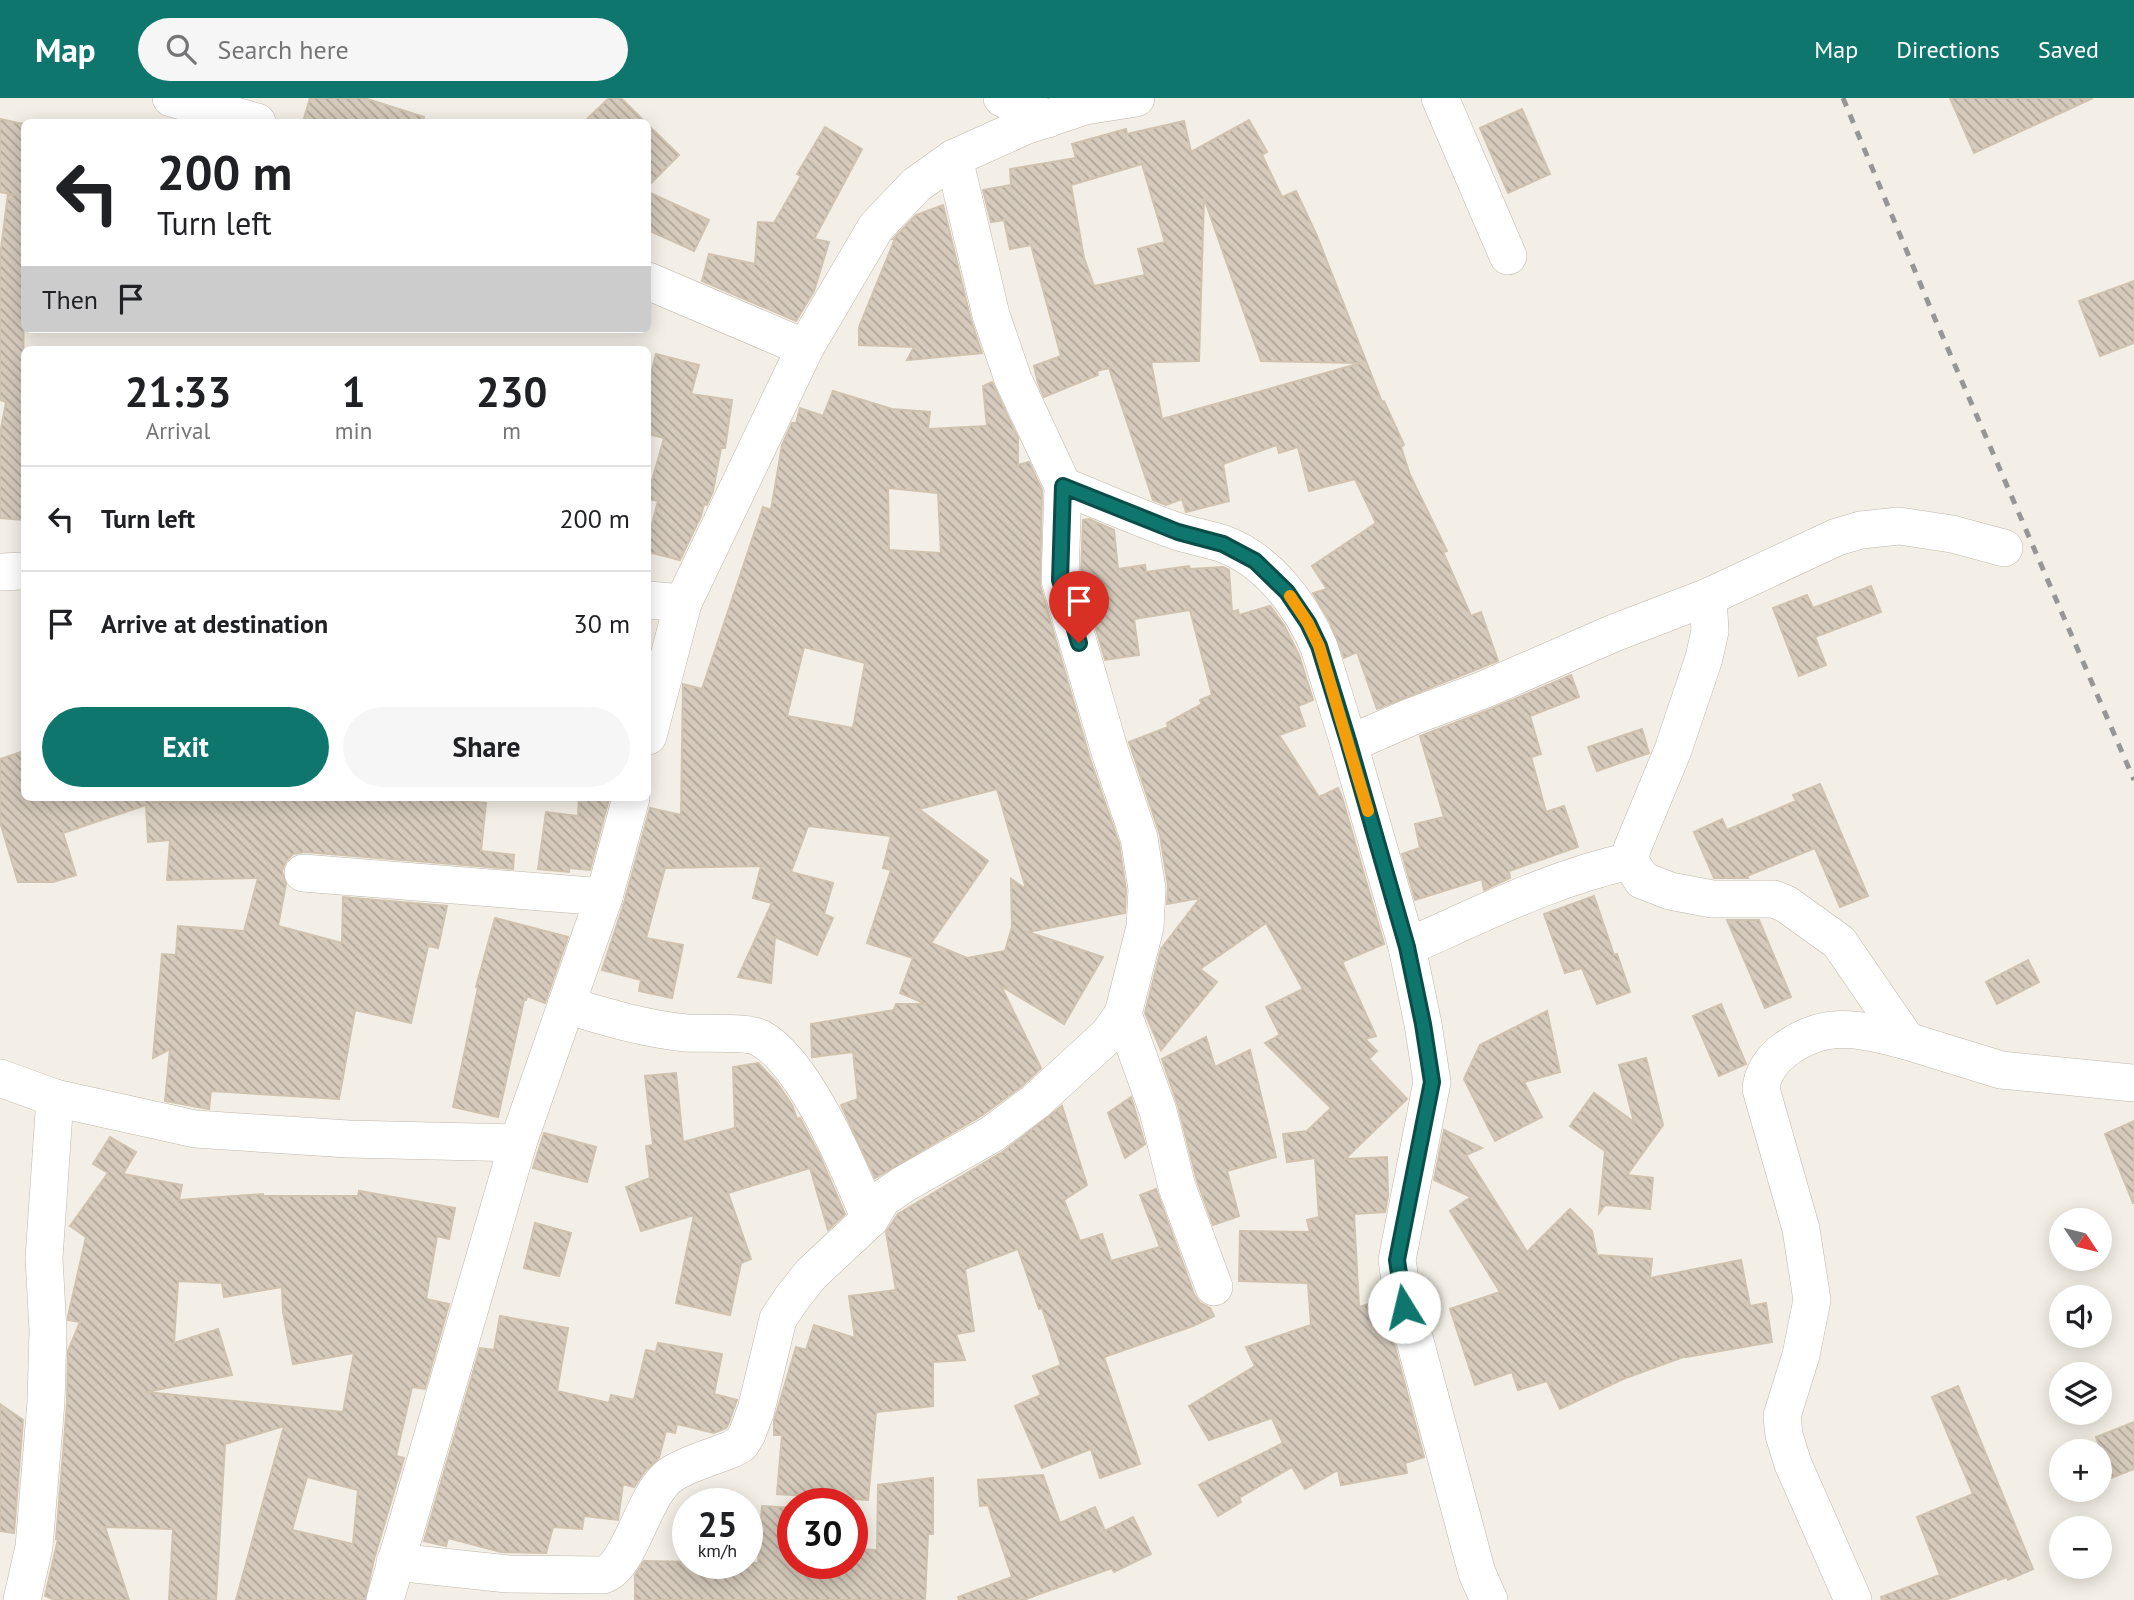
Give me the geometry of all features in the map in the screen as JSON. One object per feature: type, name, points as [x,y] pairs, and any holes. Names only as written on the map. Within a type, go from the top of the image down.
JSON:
[{"type":"street","points":[[171,98],[246,119]]},
{"type":"street","points":[[1002,98],[1048,119]]},
{"type":"street","points":[[651,725],[683,603],[805,348],[876,227],[916,185],[954,158],[1025,126],[1085,106],[1136,98]]},
{"type":"street","points":[[1440,98],[1508,256]]},
{"type":"street","points":[[395,1562],[508,1574],[610,1573],[624,1553],[652,1497],[671,1474],[741,1444],[756,1410],[778,1320],[811,1275],[870,1219],[883,1199],[904,1184],[992,1135],[1035,1101],[1108,1035],[1123,1014],[1145,927],[1147,889],[1139,838],[1110,752],[1060,580],[1063,486],[1013,379],[991,314],[954,158]]},
{"type":"street","points":[[651,282],[805,348]]},
{"type":"street","points":[[1063,486],[1178,532],[1223,544],[1255,561],[1287,592],[1308,623],[1319,646],[1407,947],[1423,1024],[1432,1082],[1397,1260],[1404,1307],[1477,1573],[1489,1600]]},
{"type":"street","points":[[1349,744],[1708,597],[1837,537],[1861,530],[1899,526],[1952,534],[2004,548]]},
{"type":"street","points":[[0,572],[21,571]]},
{"type":"street","points":[[1708,597],[1710,631],[1704,659],[1673,750],[1632,849],[1630,861],[1643,880],[1670,891],[1712,899],[1774,899],[1786,904],[1839,942],[1907,1041]]},
{"type":"street","points":[[651,600],[683,603]]},
{"type":"street","points":[[385,1600],[518,1143],[604,897],[630,801]]},
{"type":"street","points":[[1407,947],[1555,884],[1598,868],[1630,861]]},
{"type":"street","points":[[303,873],[604,897]]},
{"type":"street","points":[[566,1005],[630,1024],[685,1032],[758,1036],[776,1050],[804,1084],[836,1144],[870,1219]]},
{"type":"street","points":[[1123,1014],[1158,1111],[1177,1187],[1214,1287]]},
{"type":"street","points":[[1853,1600],[1793,1464],[1784,1435],[1782,1416],[1801,1355],[1812,1300],[1801,1229],[1761,1089],[1762,1080],[1779,1054],[1816,1031],[1840,1029],[1864,1030],[2001,1070],[2134,1083]]},
{"type":"street","points":[[0,1078],[55,1098],[195,1129],[348,1139],[518,1143]]},
{"type":"street","points":[[22,1600],[34,1547],[46,1402],[48,1331],[44,1258],[55,1098]]},
{"type":"building","points":[[310,98],[364,98],[424,117],[424,119],[304,119]]},
{"type":"building","points":[[609,98],[621,98],[642,119],[587,119]]},
{"type":"building","points":[[1950,98],[2093,98],[1974,153]]},
{"type":"building","points":[[1522,109],[1550,174],[1508,193],[1480,128]]},
{"type":"building","points":[[0,119],[21,123],[21,333],[23,333],[23,346],[21,346],[21,520],[0,518],[0,434],[6,402],[0,400],[0,256],[8,194],[15,195],[0,192]]},
{"type":"building","points":[[1249,120],[1267,152],[1262,155],[1282,197],[1296,191],[1317,236],[1382,402],[1384,401],[1404,445],[1401,447],[1410,475],[1447,551],[1443,552],[1471,616],[1481,612],[1498,661],[1377,709],[1357,652],[1344,658],[1330,622],[1313,593],[1327,589],[1312,566],[1376,523],[1355,479],[1309,491],[1298,447],[1279,453],[1277,445],[1223,464],[1229,501],[1186,512],[1182,499],[1166,505],[1153,500],[1109,368],[1097,371],[1098,375],[1044,397],[1034,366],[1061,356],[1031,245],[1010,249],[1004,220],[991,222],[983,190],[1011,185],[1010,169],[1076,158],[1072,144],[1126,129],[1127,134],[1184,121],[1191,152]],"holes":[[[1142,164],[1165,242],[1138,249],[1145,275],[1094,286],[1084,258],[1071,185]],[[1204,198],[1261,361],[1361,363],[1162,419],[1151,362],[1199,361]]]},
{"type":"building","points":[[825,127],[862,149],[814,239],[829,242],[814,291],[796,321],[702,281],[709,254],[755,264],[758,222],[774,223],[801,176],[797,174]]},
{"type":"building","points":[[651,128],[679,155],[651,183]]},
{"type":"building","points":[[651,193],[709,220],[694,251],[651,231]]},
{"type":"building","points":[[943,205],[971,320],[982,353],[907,360],[914,347],[859,345],[859,327],[893,239],[916,215]]},
{"type":"building","points":[[2134,281],[2134,343],[2100,356],[2079,301]]},
{"type":"building","points":[[656,354],[699,365],[691,394],[732,400],[725,448],[721,448],[713,491],[707,505],[704,504],[680,560],[651,553],[651,528],[658,501],[651,500],[651,484],[664,438],[651,435],[651,373]]},
{"type":"building","points":[[992,382],[1018,438],[1018,465],[1029,462],[1042,490],[1040,585],[1090,759],[1119,843],[1126,890],[1125,913],[1028,932],[1103,957],[1064,1024],[1001,986],[1041,1068],[1022,1086],[981,1116],[875,1178],[841,1105],[858,1099],[853,1052],[812,1057],[811,1024],[894,1010],[896,1004],[926,1004],[900,993],[913,958],[867,943],[891,870],[883,868],[891,836],[808,826],[791,872],[833,883],[824,914],[833,918],[817,955],[775,937],[771,983],[738,977],[772,903],[753,898],[761,866],[665,868],[646,938],[683,945],[672,998],[639,991],[641,980],[602,970],[650,808],[681,815],[683,684],[702,689],[763,507],[771,510],[782,445],[792,423],[796,423],[800,408],[823,416],[833,391],[892,409],[930,412],[928,429],[987,426],[983,386]],"holes":[[[888,488],[938,493],[941,553],[889,550]],[[804,647],[865,663],[853,728],[787,716]],[[997,789],[1026,889],[1011,879],[1012,927],[1005,951],[967,958],[931,943],[988,861],[919,809]]]},
{"type":"building","points":[[1089,519],[1114,530],[1118,569],[1145,565],[1146,572],[1189,566],[1190,569],[1223,567],[1229,570],[1232,612],[1238,610],[1239,615],[1270,606],[1284,625],[1299,655],[1313,700],[1298,706],[1305,726],[1279,735],[1319,797],[1338,788],[1342,797],[1384,944],[1342,962],[1376,1036],[1365,1039],[1377,1051],[1369,1059],[1407,1099],[1345,1159],[1387,1157],[1388,1196],[1385,1212],[1354,1214],[1359,1307],[1379,1301],[1395,1347],[1424,1457],[1405,1463],[1407,1473],[1341,1485],[1338,1470],[1305,1489],[1292,1467],[1239,1498],[1241,1502],[1218,1516],[1199,1485],[1283,1443],[1272,1418],[1209,1440],[1189,1406],[1255,1366],[1246,1347],[1311,1325],[1308,1283],[1239,1281],[1240,1231],[1310,1232],[1307,1220],[1319,1217],[1315,1158],[1287,1162],[1283,1134],[1307,1131],[1331,1108],[1265,1043],[1280,1035],[1266,1007],[1303,989],[1266,923],[1200,969],[1217,982],[1161,1050],[1145,1013],[1161,949],[1200,898],[1167,904],[1168,886],[1160,835],[1129,742],[1168,727],[1167,723],[1202,704],[1200,700],[1212,695],[1190,610],[1134,619],[1139,655],[1105,660],[1081,577],[1083,520]]},
{"type":"building","points":[[1871,586],[1881,612],[1815,637],[1826,665],[1799,676],[1773,608],[1807,595],[1813,608]]},
{"type":"building","points":[[1571,675],[1579,697],[1530,716],[1541,754],[1531,757],[1546,812],[1564,806],[1578,847],[1509,871],[1510,878],[1484,890],[1482,879],[1415,900],[1402,854],[1420,848],[1415,824],[1444,817],[1420,736]]},
{"type":"building","points":[[1642,729],[1649,753],[1597,771],[1588,747]]},
{"type":"building","points":[[21,752],[21,801],[486,803],[481,851],[514,855],[513,869],[305,852],[293,854],[282,871],[286,884],[278,926],[342,943],[343,897],[447,906],[438,948],[428,946],[411,1023],[355,1010],[339,1099],[211,1091],[209,1109],[165,1101],[170,1049],[153,1058],[162,954],[176,955],[178,926],[244,931],[258,878],[167,880],[170,840],[148,842],[146,805],[63,833],[76,875],[53,882],[18,882],[0,822],[0,759]]},
{"type":"building","points":[[1820,784],[1868,896],[1840,907],[1815,848],[1747,876],[1748,878],[1714,878],[1694,832],[1722,819],[1727,830],[1796,801],[1793,795]]},
{"type":"building","points":[[579,801],[608,801],[590,870],[569,868],[569,872],[538,869],[546,812],[578,816]]},
{"type":"building","points":[[1594,896],[1630,992],[1597,1004],[1582,968],[1565,973],[1544,914]]},
{"type":"building","points":[[495,918],[568,937],[545,1003],[527,996],[524,1000],[498,1117],[453,1107],[478,988],[476,987]]},
{"type":"building","points":[[1727,920],[1759,920],[1791,997],[1765,1008]]},
{"type":"building","points":[[2028,960],[2039,982],[1997,1004],[1986,982]]},
{"type":"building","points":[[1721,1004],[1746,1064],[1719,1076],[1693,1016]]},
{"type":"building","points":[[1547,1011],[1560,1072],[1524,1082],[1542,1117],[1495,1141],[1464,1079],[1480,1045]]},
{"type":"building","points":[[1206,1037],[1215,1067],[1250,1050],[1276,1157],[1227,1171],[1239,1216],[1213,1225],[1197,1181],[1178,1106],[1162,1059]]},
{"type":"building","points":[[1646,1058],[1663,1125],[1627,1175],[1653,1178],[1650,1209],[1605,1205],[1599,1213],[1605,1151],[1570,1126],[1594,1093],[1634,1122],[1619,1065]]},
{"type":"building","points":[[758,1063],[777,1083],[792,1105],[797,1119],[800,1118],[845,1214],[828,1230],[810,1168],[728,1193],[751,1259],[741,1263],[730,1315],[676,1303],[694,1215],[641,1231],[626,1187],[650,1178],[646,1146],[653,1145],[645,1076],[676,1073],[683,1142],[735,1128],[733,1067]]},
{"type":"building","points":[[1131,1097],[1145,1144],[1125,1158],[1108,1113]]},
{"type":"building","points":[[1062,1106],[1087,1185],[1064,1200],[1080,1241],[1102,1234],[1111,1261],[1160,1247],[1140,1195],[1156,1189],[1194,1294],[1200,1303],[1210,1308],[1214,1316],[1104,1357],[1140,1464],[1100,1478],[1091,1449],[1042,1468],[1015,1406],[1041,1395],[1033,1376],[1061,1365],[1018,1249],[965,1269],[974,1331],[956,1334],[965,1360],[933,1362],[933,1406],[876,1412],[868,1500],[868,1488],[778,1488],[782,1435],[774,1435],[774,1421],[796,1347],[806,1350],[814,1325],[855,1338],[849,1296],[896,1290],[886,1232],[898,1214],[1004,1151]]},
{"type":"building","points":[[2134,1121],[2134,1203],[2133,1203],[2105,1134]]},
{"type":"building","points":[[1444,1130],[1482,1148],[1466,1155],[1527,1252],[1570,1209],[1592,1231],[1597,1255],[1652,1259],[1650,1278],[1741,1260],[1750,1306],[1766,1303],[1772,1342],[1686,1356],[1623,1379],[1560,1409],[1547,1381],[1518,1390],[1512,1372],[1475,1385],[1450,1309],[1500,1292],[1450,1211],[1471,1197],[1434,1180]]},
{"type":"building","points":[[544,1133],[596,1147],[587,1182],[533,1168]]},
{"type":"building","points":[[110,1137],[136,1152],[123,1174],[182,1185],[179,1200],[263,1194],[358,1196],[359,1191],[455,1208],[449,1239],[437,1236],[426,1299],[449,1304],[425,1389],[412,1387],[396,1456],[404,1458],[374,1559],[365,1600],[236,1600],[284,1426],[225,1444],[216,1600],[169,1600],[173,1529],[105,1527],[129,1600],[55,1600],[45,1596],[58,1539],[68,1351],[80,1322],[68,1320],[68,1316],[86,1237],[70,1226],[108,1173],[93,1164]],"holes":[[[178,1281],[222,1283],[224,1297],[282,1287],[283,1312],[293,1364],[354,1353],[343,1412],[146,1392],[232,1375],[218,1329],[174,1343]],[[307,1477],[358,1490],[353,1544],[292,1530]]]},
{"type":"building","points":[[535,1223],[571,1233],[559,1276],[524,1268]]},
{"type":"building","points":[[500,1316],[568,1328],[557,1391],[609,1403],[611,1395],[634,1400],[646,1350],[656,1352],[658,1343],[722,1354],[714,1394],[737,1400],[728,1425],[714,1433],[677,1424],[675,1433],[666,1431],[659,1458],[645,1471],[634,1487],[623,1484],[618,1520],[584,1516],[582,1529],[553,1527],[546,1553],[501,1552],[448,1538],[446,1546],[424,1541],[480,1348],[494,1350]]},
{"type":"building","points":[[1958,1386],[2033,1569],[1945,1600],[1882,1600],[1881,1597],[1940,1575],[1917,1517],[1973,1494],[1932,1397]]},
{"type":"building","points":[[0,1404],[23,1420],[14,1533],[0,1531]]},
{"type":"building","points":[[2134,1422],[2134,1469],[2112,1478],[2112,1439],[2096,1437]]},
{"type":"building","points":[[1043,1475],[1060,1523],[1095,1507],[1105,1531],[1133,1517],[1151,1554],[1114,1572],[1112,1568],[1023,1600],[959,1600],[958,1597],[1012,1577],[988,1505],[980,1506],[978,1480]]},
{"type":"building","points":[[933,1478],[933,1534],[928,1534],[925,1600],[635,1600],[635,1575],[644,1561],[672,1561],[672,1579],[763,1579],[763,1506],[777,1507],[777,1579],[868,1579],[868,1550],[877,1550],[878,1485]]},
{"type":"railway","points":[[1843,98],[1935,319],[2134,780]]},
{"type":"slow traffic","points":[[1290,596],[1319,646],[1368,811]]},
{"type":"route","points":[[1079,643],[1060,580],[1063,486],[1178,532],[1223,544],[1255,561],[1287,592],[1308,623],[1319,646],[1389,880],[1407,947],[1432,1082],[1397,1260],[1404,1307]]}]
